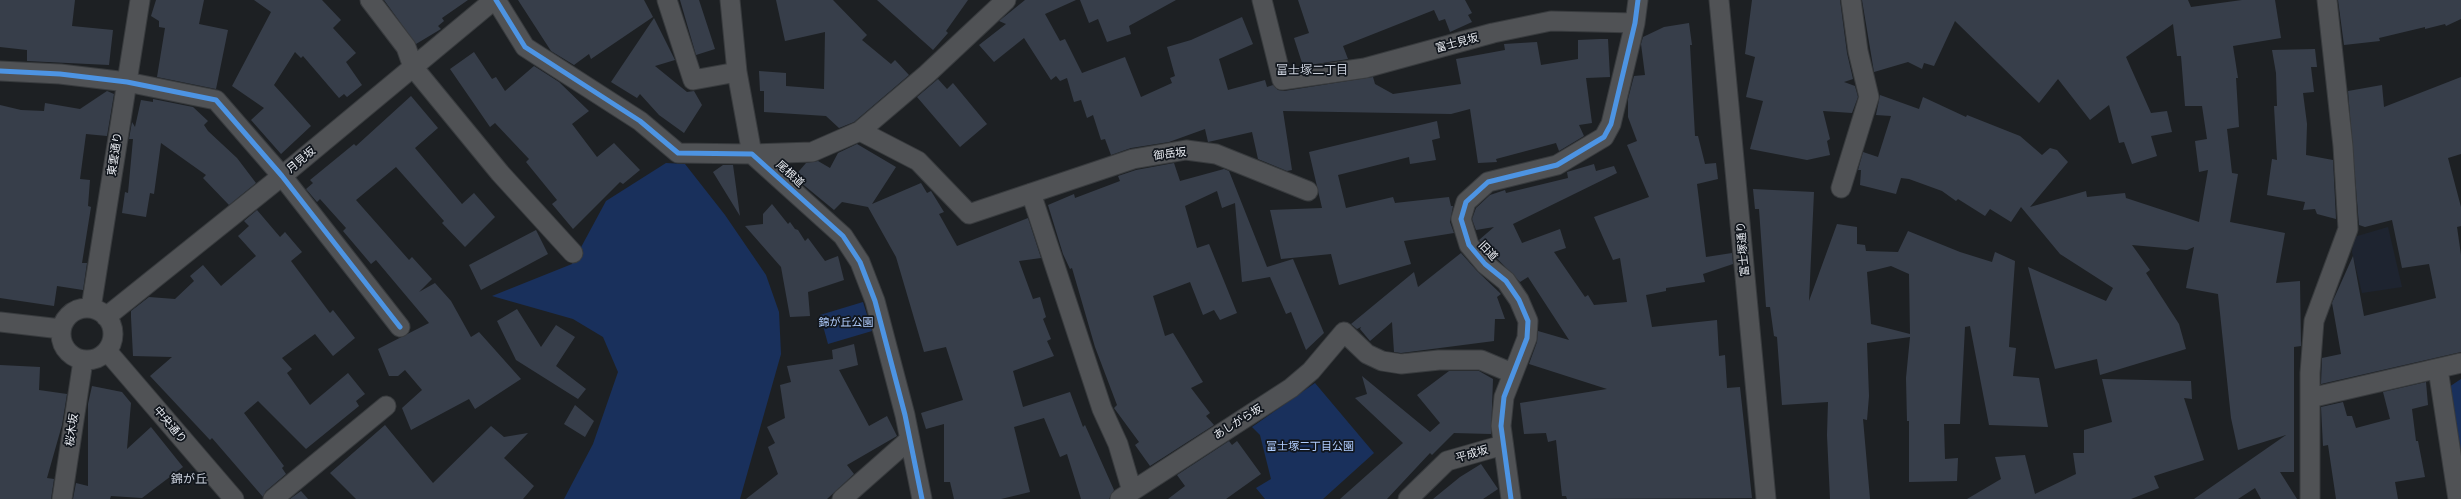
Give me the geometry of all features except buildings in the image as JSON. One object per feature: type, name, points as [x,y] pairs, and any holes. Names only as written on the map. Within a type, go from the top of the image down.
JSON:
[{"type":"street","name":"東雲通り","points":[[98,312],[127,82],[140,0]]},
{"type":"street","points":[[370,0],[406,47],[413,67],[500,172],[573,253]]},
{"type":"street","points":[[495,0],[524,47],[640,121],[678,153],[752,154],[812,152],[860,131],[927,74],[1006,0]]},
{"type":"street","name":"月見坂","points":[[98,312],[282,176],[495,0]]},
{"type":"street","points":[[667,0],[693,80],[737,72]]},
{"type":"street","points":[[730,0],[737,72],[752,154]]},
{"type":"street","name":"富士見坂","points":[[1262,0],[1282,80],[1365,68],[1493,33],[1551,21],[1635,24]]},
{"type":"street","name":"旧道","points":[[1511,499],[1501,426],[1504,397],[1512,373],[1528,338],[1528,321],[1519,300],[1506,281],[1485,264],[1470,245],[1461,219],[1466,202],[1488,182],[1557,165],[1604,137],[1611,124],[1635,24],[1638,0]]},
{"type":"street","name":"富士塚通り","points":[[1719,0],[1766,499]]},
{"type":"street","points":[[1841,188],[1869,97],[1858,51],[1851,0]]},
{"type":"street","points":[[2310,499],[2310,398],[2314,321],[2348,229],[2343,146],[2327,0]]},
{"type":"street","points":[[0,71],[60,74],[127,82],[216,100],[282,176],[400,327]]},
{"type":"street","name":"御岳坂","points":[[860,131],[918,161],[969,214],[1133,159],[1186,150],[1216,154],[1308,191]]},
{"type":"street","name":"尾根道","points":[[752,154],[843,236],[860,262],[875,301],[910,440],[922,499]]},
{"type":"street","points":[[1031,193],[1102,409],[1118,444],[1126,495]]},
{"type":"street","points":[[76,310],[98,312],[112,330],[111,344],[107,351],[96,359],[83,361],[67,352],[62,345],[61,329],[69,314],[76,310]]},
{"type":"street","points":[[0,322],[61,329]]},
{"type":"street","name":"あしがら坂","points":[[1126,495],[1291,388],[1311,371],[1344,332],[1367,354],[1382,361],[1401,364],[1439,360],[1481,360],[1512,373]]},
{"type":"street","name":"中央通り","points":[[107,351],[234,499]]},
{"type":"street","name":"桜木坂","points":[[62,499],[83,361]]},
{"type":"street","points":[[2310,398],[2461,363]]},
{"type":"street","points":[[2438,369],[2458,499]]},
{"type":"street","points":[[273,499],[386,406]]},
{"type":"street","points":[[842,499],[910,440]]},
{"type":"street","name":"平成坂","points":[[1408,499],[1447,461],[1503,445]]},
{"type":"shaded area","points":[[2388,227],[2402,287],[2362,293],[2352,252],[2354,237]]},
{"type":"green space","points":[[666,163],[685,164],[725,215],[766,275],[779,312],[781,354],[740,499],[564,499],[593,444],[618,372],[603,337],[573,319],[492,296],[572,264],[606,201]]},
{"type":"green space","name":"錦が丘公園","points":[[863,302],[872,331],[828,344],[820,315]]},
{"type":"green space","points":[[2461,379],[2461,473],[2449,387]]},
{"type":"green space","name":"富士塚二丁目公園","points":[[1315,383],[1374,453],[1323,499],[1265,499],[1256,488],[1271,479],[1260,435],[1252,427]]},
{"type":"cycle path","points":[[496,0],[525,47],[640,121],[678,153],[752,154],[843,236],[860,262],[875,301],[905,415],[922,499]]},
{"type":"cycle path","points":[[1511,499],[1501,426],[1504,397],[1527,338],[1528,321],[1519,300],[1506,281],[1485,264],[1469,245],[1461,219],[1466,202],[1488,182],[1557,165],[1604,137],[1611,124],[1635,23],[1638,0]]},
{"type":"cycle path","points":[[0,71],[60,74],[127,82],[216,100],[282,176],[400,327]]},
{"type":"district","name":"富士塚二丁目","points":[[1312,70]]},
{"type":"district","name":"錦が丘","points":[[189,479]]}]
